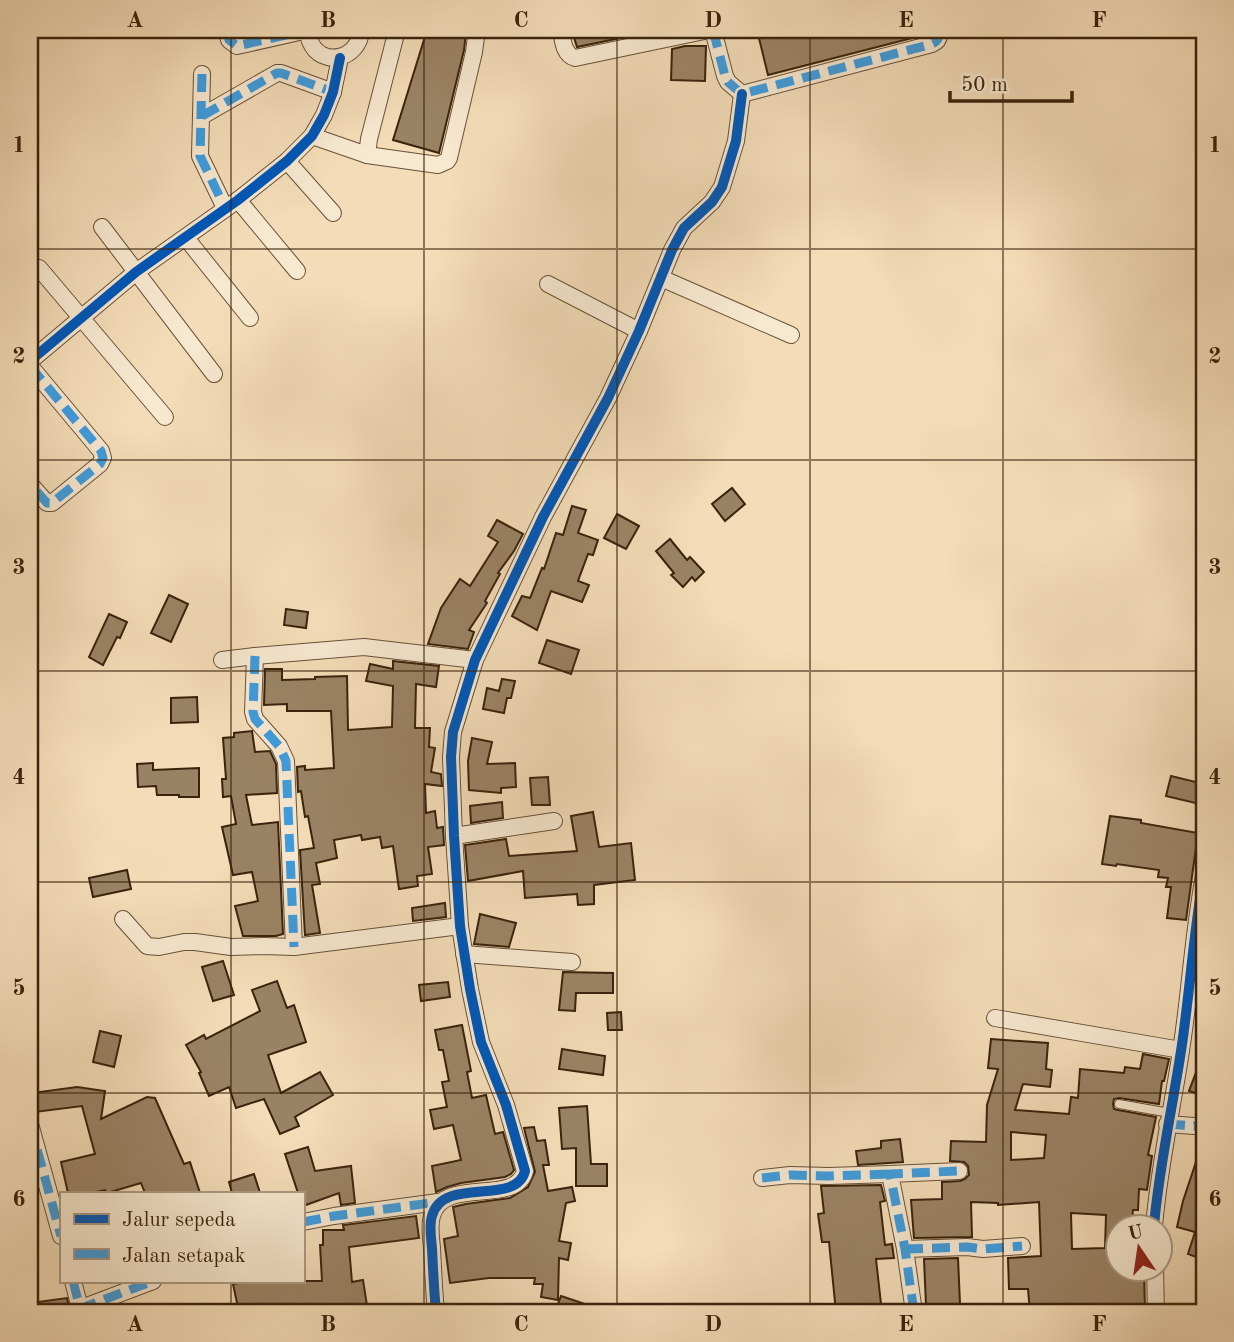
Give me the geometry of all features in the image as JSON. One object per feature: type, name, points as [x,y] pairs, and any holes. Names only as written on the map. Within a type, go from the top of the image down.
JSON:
[{"type":"street","points":[[227,30],[229,40],[237,46],[308,30],[310,41],[317,51],[327,57],[340,58],[352,51],[360,39],[361,30]]},
{"type":"street","points":[[367,155],[397,30]]},
{"type":"street","points":[[312,136],[367,155],[438,165],[447,161],[477,30]]},
{"type":"street","points":[[561,30],[566,51],[575,58],[711,30],[725,76],[742,94]]},
{"type":"street","points":[[742,94],[932,44],[939,38],[938,30]]},
{"type":"street","points":[[30,361],[136,272],[186,238],[287,161],[312,136],[324,115],[333,92],[340,58]]},
{"type":"street","points":[[202,116],[278,73],[333,92]]},
{"type":"street","points":[[201,74],[200,156],[231,204],[297,271]]},
{"type":"street","points":[[304,1222],[438,1202],[467,1193],[512,1187],[523,1178],[525,1171],[506,1105],[481,1042],[464,954],[454,836],[451,757],[453,732],[475,660],[542,517],[608,398],[672,250],[684,228],[712,202],[722,187],[736,141],[742,94]]},
{"type":"street","points":[[287,161],[333,213]]},
{"type":"street","points":[[102,227],[214,374]]},
{"type":"street","points":[[186,238],[250,318]]},
{"type":"street","points":[[39,268],[165,417]]},
{"type":"street","points":[[661,278],[791,335]]},
{"type":"street","points":[[548,284],[639,331]]},
{"type":"street","points":[[30,366],[103,458],[100,464],[52,503],[44,501],[30,484]]},
{"type":"street","points":[[222,660],[364,647],[475,660]]},
{"type":"street","points":[[255,656],[255,719],[279,746],[286,761],[294,947]]},
{"type":"street","points":[[454,836],[554,821]]},
{"type":"street","points":[[1155,1212],[1181,1050],[1204,876]]},
{"type":"street","points":[[123,919],[147,946],[152,947],[195,942],[231,947],[294,947],[460,926]]},
{"type":"street","points":[[464,954],[572,962]]},
{"type":"street","points":[[995,1018],[1181,1050]]},
{"type":"street","points":[[1169,1118],[1194,1126],[1204,1124]]},
{"type":"street","points":[[30,1124],[60,1232]]},
{"type":"street","points":[[762,1178],[959,1171]]},
{"type":"street","points":[[890,1174],[914,1312]]},
{"type":"street","points":[[436,1312],[431,1216],[438,1202]]},
{"type":"street","points":[[905,1250],[1023,1246]]},
{"type":"street","points":[[73,1282],[81,1312]]},
{"type":"street","points":[[81,1312],[87,1306],[150,1282]]},
{"type":"street","points":[[1155,1282],[1156,1312]]},
{"type":"lane","points":[[1119,1104],[1169,1118]]},
{"type":"building","points":[[427,30],[455,30],[466,33],[439,153],[393,140]]},
{"type":"building","points":[[640,30],[640,34],[577,47],[572,31]]},
{"type":"building","points":[[757,30],[928,30],[928,34],[768,75]]},
{"type":"building","points":[[706,46],[705,81],[671,80],[672,49]]},
{"type":"building","points":[[732,488],[745,504],[725,521],[712,504]]},
{"type":"building","points":[[572,506],[586,510],[578,533],[598,540],[593,555],[588,554],[578,581],[589,585],[582,602],[551,591],[537,630],[512,616],[522,596],[530,598],[542,568],[544,569],[556,533],[563,535]]},
{"type":"building","points":[[617,514],[639,526],[626,549],[604,538]]},
{"type":"building","points":[[497,520],[523,534],[498,573],[500,574],[485,601],[487,603],[469,630],[474,632],[468,649],[428,644],[441,608],[460,579],[470,586],[498,542],[488,536]]},
{"type":"building","points":[[670,539],[687,560],[690,557],[704,572],[695,581],[692,577],[683,587],[671,575],[674,573],[656,551]]},
{"type":"building","points":[[169,595],[188,604],[171,642],[151,633]]},
{"type":"building","points":[[286,609],[308,612],[306,628],[284,625]]},
{"type":"building","points":[[109,614],[127,622],[103,665],[89,657]]},
{"type":"building","points":[[547,640],[579,650],[571,674],[539,663]]},
{"type":"building","points":[[393,661],[439,666],[436,687],[416,684],[415,728],[430,728],[429,747],[435,748],[431,772],[441,774],[442,786],[425,784],[426,813],[435,811],[437,828],[443,827],[444,845],[428,847],[432,874],[417,876],[418,886],[399,889],[393,846],[382,848],[380,837],[362,840],[361,835],[334,840],[337,858],[316,863],[320,884],[312,885],[320,933],[305,935],[300,850],[314,848],[301,791],[298,792],[297,767],[305,766],[305,770],[334,768],[331,711],[287,711],[287,704],[264,705],[265,669],[282,669],[282,680],[347,676],[348,730],[392,727],[393,686],[366,681],[370,664],[393,669]]},
{"type":"building","points":[[502,679],[515,681],[504,713],[483,709],[487,688],[499,691]]},
{"type":"building","points":[[197,697],[198,722],[171,723],[171,698]]},
{"type":"building","points":[[252,731],[255,752],[270,751],[276,764],[277,793],[246,795],[252,825],[278,822],[283,934],[276,936],[243,936],[235,906],[258,901],[252,872],[233,875],[222,827],[236,824],[231,796],[223,797],[222,779],[226,779],[223,738],[234,737],[234,733]]},
{"type":"building","points":[[472,738],[492,742],[487,764],[515,763],[516,787],[501,788],[501,793],[469,790],[468,761]]},
{"type":"building","points":[[153,763],[153,770],[199,768],[199,797],[157,795],[156,786],[138,787],[137,764]]},
{"type":"building","points":[[1171,776],[1204,784],[1204,805],[1166,796]]},
{"type":"building","points":[[548,777],[550,805],[532,805],[530,778]]},
{"type":"building","points":[[502,802],[503,818],[471,823],[470,806]]},
{"type":"building","points":[[593,812],[599,847],[631,843],[635,880],[594,885],[594,904],[578,905],[577,894],[525,898],[523,871],[468,881],[465,845],[506,839],[509,856],[577,851],[571,816]]},
{"type":"building","points":[[1110,816],[1198,833],[1186,920],[1167,918],[1171,887],[1166,887],[1168,878],[1158,877],[1159,870],[1102,864]]},
{"type":"building","points":[[127,870],[131,889],[93,897],[89,878]]},
{"type":"building","points":[[445,903],[446,917],[413,921],[412,908]]},
{"type":"building","points":[[480,914],[516,923],[509,947],[474,944]]},
{"type":"building","points":[[223,961],[234,995],[213,1001],[202,967]]},
{"type":"building","points":[[563,972],[613,973],[613,993],[576,993],[575,1011],[559,1010]]},
{"type":"building","points":[[277,981],[287,1008],[294,1005],[306,1042],[268,1055],[281,1093],[320,1072],[333,1095],[295,1117],[299,1126],[280,1134],[264,1099],[236,1108],[229,1087],[209,1096],[199,1073],[201,1072],[186,1045],[204,1035],[206,1039],[260,1011],[252,990]]},
{"type":"building","points":[[448,982],[450,997],[421,1001],[419,985]]},
{"type":"building","points":[[621,1012],[622,1030],[608,1030],[607,1013]]},
{"type":"building","points":[[462,1025],[471,1071],[467,1072],[472,1098],[486,1095],[495,1134],[503,1132],[514,1170],[505,1177],[461,1183],[436,1192],[432,1166],[461,1160],[453,1125],[434,1129],[430,1110],[447,1107],[442,1082],[449,1081],[443,1050],[439,1050],[435,1030]]},
{"type":"building","points":[[100,1031],[121,1036],[114,1067],[93,1062]]},
{"type":"building","points":[[991,1039],[1048,1043],[1046,1069],[1052,1070],[1050,1087],[1023,1084],[1015,1110],[1069,1114],[1071,1097],[1078,1098],[1080,1069],[1124,1073],[1125,1067],[1140,1069],[1143,1054],[1169,1059],[1159,1104],[1114,1099],[1114,1109],[1156,1117],[1148,1155],[1152,1156],[1147,1190],[1139,1189],[1138,1210],[1104,1212],[1104,1215],[1071,1213],[1072,1249],[1104,1248],[1104,1282],[1144,1282],[1145,1312],[1030,1312],[1028,1289],[1009,1289],[1008,1258],[1041,1256],[1039,1202],[998,1205],[971,1202],[972,1237],[914,1238],[911,1200],[942,1199],[942,1182],[960,1181],[969,1175],[968,1166],[964,1162],[950,1161],[951,1141],[986,1142],[987,1105],[998,1069],[988,1068]],"holes":[[[1011,1132],[1046,1135],[1044,1158],[1011,1160]]]},
{"type":"building","points":[[562,1049],[605,1056],[603,1075],[559,1069]]},
{"type":"building","points":[[1204,1054],[1204,1096],[1189,1091]]},
{"type":"building","points":[[77,1087],[105,1091],[101,1119],[147,1097],[155,1098],[184,1164],[190,1162],[200,1192],[145,1192],[141,1183],[110,1192],[68,1192],[61,1162],[95,1154],[82,1106],[35,1112],[32,1093]]},
{"type":"building","points":[[587,1106],[591,1164],[607,1164],[607,1186],[576,1186],[576,1148],[562,1149],[559,1108]]},
{"type":"building","points":[[534,1127],[537,1141],[545,1140],[549,1165],[543,1165],[548,1191],[572,1187],[575,1201],[566,1203],[559,1241],[571,1243],[568,1260],[559,1258],[558,1300],[541,1297],[543,1284],[534,1284],[535,1278],[489,1278],[450,1283],[444,1239],[458,1236],[453,1207],[510,1198],[528,1187],[535,1172],[524,1128]]},
{"type":"building","points":[[900,1139],[903,1162],[858,1165],[856,1151],[881,1148],[881,1141]]},
{"type":"building","points":[[1202,1144],[1204,1260],[1188,1254],[1195,1232],[1177,1227]]},
{"type":"building","points":[[308,1147],[315,1171],[351,1166],[355,1203],[341,1205],[339,1193],[304,1206],[304,1192],[298,1192],[285,1154]]},
{"type":"building","points":[[254,1174],[260,1192],[232,1192],[229,1182]]},
{"type":"building","points":[[881,1185],[885,1201],[880,1202],[885,1245],[892,1244],[894,1258],[876,1259],[880,1312],[836,1312],[829,1242],[822,1242],[818,1214],[824,1213],[821,1186]]},
{"type":"building","points":[[416,1216],[419,1238],[349,1247],[352,1282],[363,1280],[368,1312],[239,1312],[233,1284],[322,1281],[320,1245],[323,1245],[323,1230],[344,1230],[343,1225]]},
{"type":"building","points":[[958,1258],[960,1304],[926,1305],[924,1259]]},
{"type":"building","points":[[561,1296],[603,1310],[555,1312]]},
{"type":"building","points":[[67,1298],[70,1312],[30,1312],[30,1303]]},
{"type":"marked path","points":[[227,30],[229,40],[237,46],[308,30]]},
{"type":"marked path","points":[[713,30],[725,76],[742,94],[932,44],[938,38],[938,30]]},
{"type":"marked path","points":[[202,116],[277,73],[333,92]]},
{"type":"marked path","points":[[202,74],[200,156],[225,208]]},
{"type":"marked path","points":[[30,366],[101,451],[103,458],[100,464],[52,503],[47,503],[30,484]]},
{"type":"marked path","points":[[255,656],[255,719],[279,746],[286,761],[294,947]]},
{"type":"marked path","points":[[30,1124],[60,1232]]},
{"type":"marked path","points":[[1167,1124],[1204,1124]]},
{"type":"marked path","points":[[914,1312],[890,1174],[959,1171]]},
{"type":"marked path","points":[[762,1178],[790,1175],[890,1174]]},
{"type":"marked path","points":[[304,1222],[438,1202]]},
{"type":"marked path","points":[[905,1249],[1022,1246]]},
{"type":"marked path","points":[[73,1282],[81,1312]]},
{"type":"marked path","points":[[81,1312],[87,1306],[150,1282]]},
{"type":"cycle path","points":[[30,361],[136,272],[238,200],[287,161],[312,136],[324,115],[333,92],[340,58]]},
{"type":"cycle path","points":[[436,1312],[430,1227],[432,1216],[439,1204],[464,1193],[508,1187],[519,1182],[525,1171],[506,1105],[481,1042],[470,989],[460,926],[454,836],[451,757],[453,732],[475,660],[543,517],[608,398],[672,250],[684,228],[712,202],[722,187],[736,141],[742,94]]},
{"type":"cycle path","points":[[1155,1212],[1184,1029],[1204,875]]}]
